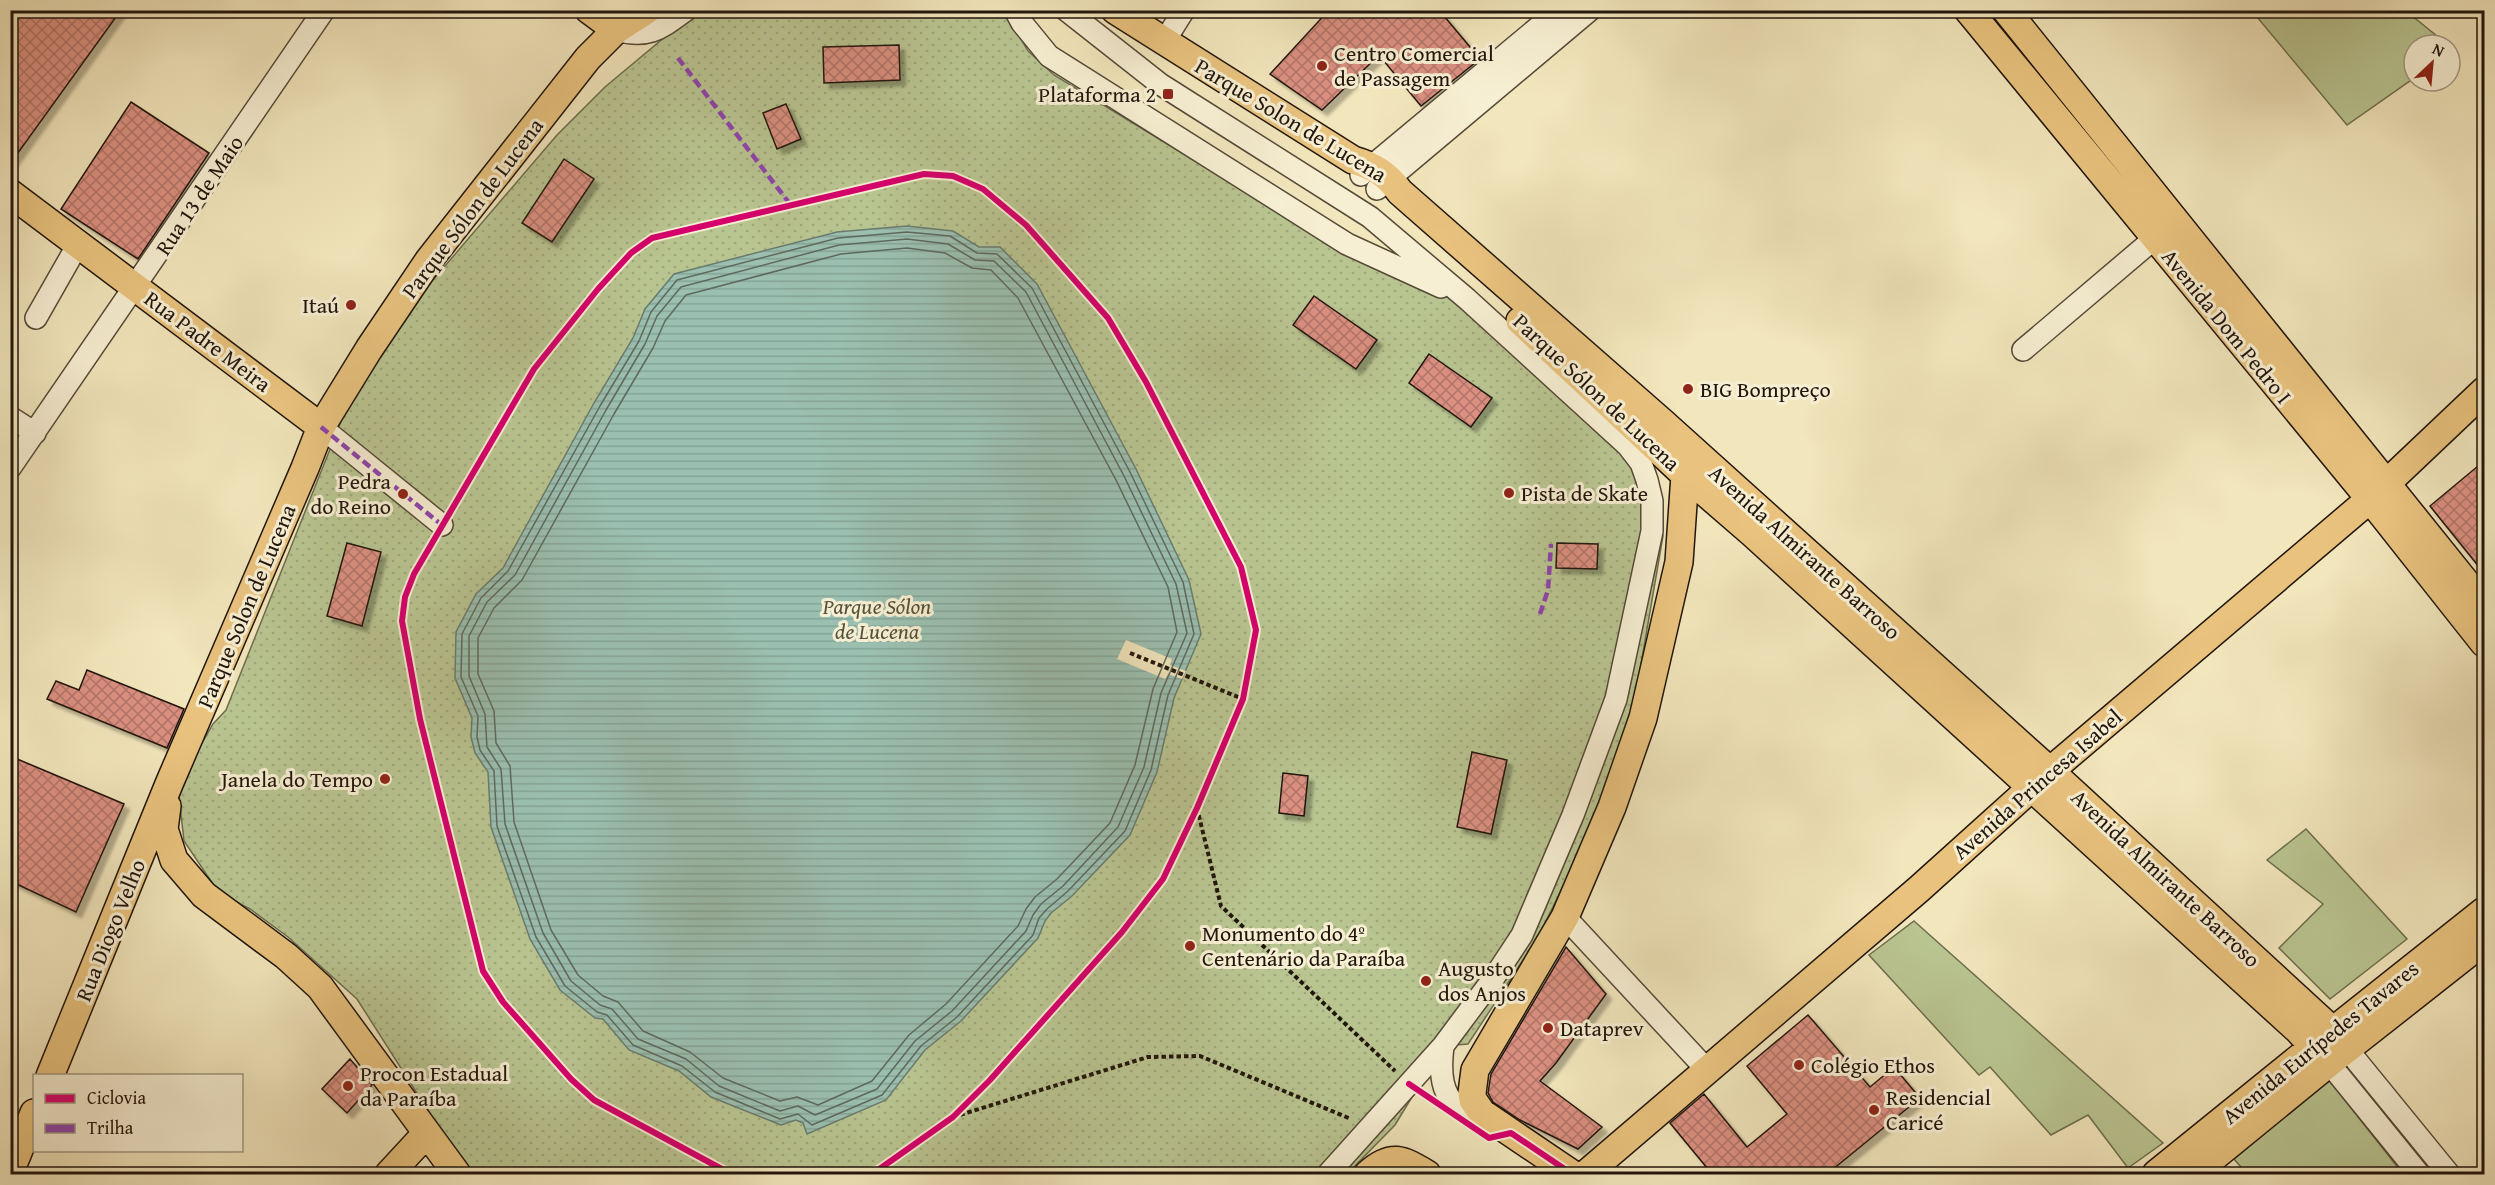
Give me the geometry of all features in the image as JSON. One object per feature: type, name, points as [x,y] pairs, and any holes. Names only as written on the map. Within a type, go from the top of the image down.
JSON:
[{"type":"main road","points":[[589,10],[616,30]]},
{"type":"main road","name":"Parque Sólon de Lucena","points":[[321,427],[369,349],[429,260],[563,87],[616,30],[647,10]]},
{"type":"main road","name":"Parque Solon de Lucena","points":[[1115,10],[1370,173]]},
{"type":"main road","name":"Avenida Dom Pedro I","points":[[1968,10],[2155,238],[2379,491],[2484,605]]},
{"type":"main road","name":"Avenida Dom Pedro I","points":[[2006,10],[2379,491],[2484,643]]},
{"type":"main road","name":"Parque Sólon de Lucena","points":[[1370,173],[1692,466],[1679,562],[1643,718],[1612,807],[1565,917],[1532,976],[1485,1050],[1472,1078],[1473,1100],[1482,1113],[1572,1174]]},
{"type":"main road","name":"Rua Padre Meira","points":[[10,193],[321,427]]},
{"type":"main road","name":"Avenida Princesa Isabel","points":[[1586,1174],[1919,889],[2040,779],[2379,491],[2484,391]]},
{"type":"main road","name":"Parque Solon de Lucena","points":[[169,784],[321,427]]},
{"type":"main road","name":"Avenida Almirante Barroso","points":[[1692,466],[1752,533],[2040,779],[2331,1047]]},
{"type":"main road","points":[[169,784],[164,829],[174,860],[204,895],[286,956],[320,987],[457,1174]]},
{"type":"main road","name":"Rua Diogo Velho","points":[[51,1074],[169,784]]},
{"type":"main road","name":"Avenida Eurípedes Tavares","points":[[2193,1174],[2484,911]]},
{"type":"main road","name":"Avenida Eurípedes Tavares","points":[[2156,1174],[2331,1047],[2484,941]]},
{"type":"main road","points":[[10,1172],[33,1115]]},
{"type":"main road","points":[[389,1174],[426,1134]]},
{"type":"main road","points":[[1373,1169],[1386,1160],[1396,1160],[1412,1164],[1427,1174]]},
{"type":"street","points":[[616,30],[634,35],[650,33],[662,28],[686,10]]},
{"type":"street","points":[[1015,10],[1022,23],[1049,56],[1248,184],[1347,244],[1467,299]]},
{"type":"street","points":[[1066,10],[1160,84],[1370,217],[1467,299],[1628,446],[1641,463],[1652,501],[1652,531],[1616,699],[1573,816],[1522,935],[1443,1046],[1327,1174]]},
{"type":"street","points":[[1164,42],[1184,10]]},
{"type":"street","points":[[1490,80],[1559,10]]},
{"type":"street","points":[[1370,173],[1490,80],[1590,10]]},
{"type":"street","name":"Rua 13 de Maio","points":[[10,468],[136,287],[316,13]]},
{"type":"street","name":"Rua Padre Meira","points":[[10,207],[86,251]]},
{"type":"street","points":[[2023,350],[2155,238]]},
{"type":"street","points":[[36,318],[86,251]]},
{"type":"street","points":[[12,420],[35,433]]},
{"type":"street","points":[[321,427],[442,525]]},
{"type":"street","points":[[1565,917],[1708,1071]]},
{"type":"street","points":[[1443,1046],[1440,1077],[1450,1099],[1464,1113],[1511,1133]]},
{"type":"street","name":"Avenida Almirante Barroso","points":[[2331,1047],[2419,1174]]},
{"type":"street","name":"Avenida Almirante Barroso","points":[[2331,1047],[2449,1174]]},
{"type":"street","points":[[1327,1174],[1363,1165],[1373,1169]]},
{"type":"path","points":[[1130,653],[1244,696],[1238,710]]},
{"type":"path","points":[[1193,817],[1202,797]]},
{"type":"path","points":[[1197,808],[1221,906],[1409,1084]]},
{"type":"path","points":[[953,1117],[1148,1057],[1200,1056],[1370,1127]]},
{"type":"path","points":[[944,1124],[968,1102]]},
{"type":"green space","name":"Parque Sólon de Lucena","points":[[696,11],[1005,11],[1028,51],[1054,75],[1298,224],[1434,281],[1648,475],[1663,536],[1633,711],[1592,828],[1537,939],[1468,1044],[1443,1046],[1395,1125],[1347,1174],[476,1174],[460,1161],[357,999],[288,937],[250,909],[219,893],[184,841],[179,797],[194,757],[213,724],[226,710],[348,404],[427,287],[557,135],[605,87]]},
{"type":"green space","points":[[2252,11],[2406,11],[2433,33],[2402,33],[2402,86],[2347,125]]},
{"type":"green space","points":[[2306,829],[2407,939],[2330,999],[2279,948],[2323,904],[2267,860]]},
{"type":"green space","points":[[1914,921],[2163,1143],[2128,1168],[2088,1115],[2051,1135],[1990,1067],[1979,1075],[1869,955]]},
{"type":"green space","points":[[2329,1080],[2403,1174],[2247,1174],[2234,1159]]},
{"type":"water","points":[[907,226],[953,231],[979,247],[1000,247],[1037,284],[1136,469],[1189,580],[1201,634],[1174,698],[1157,772],[1130,835],[1072,896],[1051,913],[1038,938],[961,1021],[925,1050],[886,1100],[807,1134],[803,1123],[796,1120],[781,1125],[711,1097],[679,1071],[629,1050],[603,1019],[595,1018],[560,990],[530,939],[491,827],[488,772],[475,753],[471,737],[472,718],[455,678],[456,632],[476,594],[503,568],[594,403],[633,338],[645,309],[674,274],[837,232]]},
{"type":"pier","points":[[1126,640],[1172,659],[1170,665],[1186,671],[1182,679],[1168,674],[1165,679],[1117,659]]},
{"type":"building","points":[[10,10],[121,10],[10,164]]},
{"type":"building","name":"Centro Comercial de Passagem","points":[[1329,10],[1439,10],[1480,59],[1421,106],[1379,55],[1322,110],[1270,74]]},
{"type":"building","points":[[899,45],[900,80],[824,83],[823,47]]},
{"type":"building","points":[[131,102],[209,153],[138,259],[61,209]]},
{"type":"building","points":[[786,104],[801,139],[777,149],[763,113]]},
{"type":"building","points":[[564,159],[594,179],[552,242],[522,223]]},
{"type":"building","points":[[1314,296],[1377,340],[1356,369],[1293,325]]},
{"type":"building","points":[[1429,354],[1492,398],[1471,427],[1409,383]]},
{"type":"building","points":[[2484,461],[2484,573],[2430,506]]},
{"type":"building","points":[[347,543],[381,552],[362,626],[327,616]]},
{"type":"building","points":[[1557,543],[1598,544],[1597,569],[1556,568]]},
{"type":"building","points":[[87,670],[184,709],[167,748],[47,699],[56,681],[79,690]]},
{"type":"building","points":[[1472,752],[1507,760],[1491,834],[1457,827]]},
{"type":"building","points":[[10,756],[124,804],[76,912],[10,881]]},
{"type":"building","points":[[1283,773],[1308,776],[1304,816],[1279,813]]},
{"type":"building","name":"Dataprev","points":[[1566,947],[1606,994],[1556,1063],[1540,1081],[1602,1127],[1578,1149],[1520,1120],[1493,1102],[1488,1093],[1491,1074]]},
{"type":"building","points":[[1808,1015],[1870,1087],[1894,1067],[1920,1098],[1827,1174],[1712,1174],[1670,1123],[1704,1094],[1747,1147],[1787,1114],[1747,1066]]},
{"type":"building","name":"Procon Estadual da Paraíba","points":[[350,1059],[372,1085],[347,1113],[322,1089]]},
{"type":"marked path","points":[[678,58],[790,204]]},
{"type":"marked path","points":[[321,427],[442,525]]},
{"type":"marked path","points":[[1540,614],[1548,590],[1551,544]]},
{"type":"cycle path","points":[[731,1174],[594,1100],[571,1079],[503,1002],[483,971],[420,719],[402,621],[405,597],[414,574],[534,369],[598,289],[631,253],[652,238],[924,174],[953,176],[983,189],[1026,225],[1108,318],[1146,382],[1241,567],[1256,630],[1243,699],[1197,808],[1163,879],[1122,932],[990,1080],[953,1117],[878,1170],[866,1174]]},
{"type":"cycle path","points":[[1409,1084],[1489,1138],[1511,1133],[1572,1174]]},
{"type":"place","name":"Centro Comercial de Passagem","points":[[1322,66]]},
{"type":"place","name":"Plataforma 2","points":[[1168,94]]},
{"type":"place","name":"Itaú","points":[[351,305]]},
{"type":"place","name":"BIG Bompreço","points":[[1688,389]]},
{"type":"place","name":"Pista de Skate","points":[[1509,493]]},
{"type":"place","name":"Pedra do Reino","points":[[403,494]]},
{"type":"place","name":"Janela do Tempo","points":[[385,779]]},
{"type":"place","name":"Monumento do 4º Centenário da Paraíba","points":[[1190,946]]},
{"type":"place","name":"Augusto dos Anjos","points":[[1426,981]]},
{"type":"place","name":"Dataprev","points":[[1548,1028]]},
{"type":"place","name":"Colégio Ethos","points":[[1799,1065]]},
{"type":"place","name":"Procon Estadual da Paraíba","points":[[348,1086]]},
{"type":"place","name":"Residencial Caricé","points":[[1874,1110]]}]
